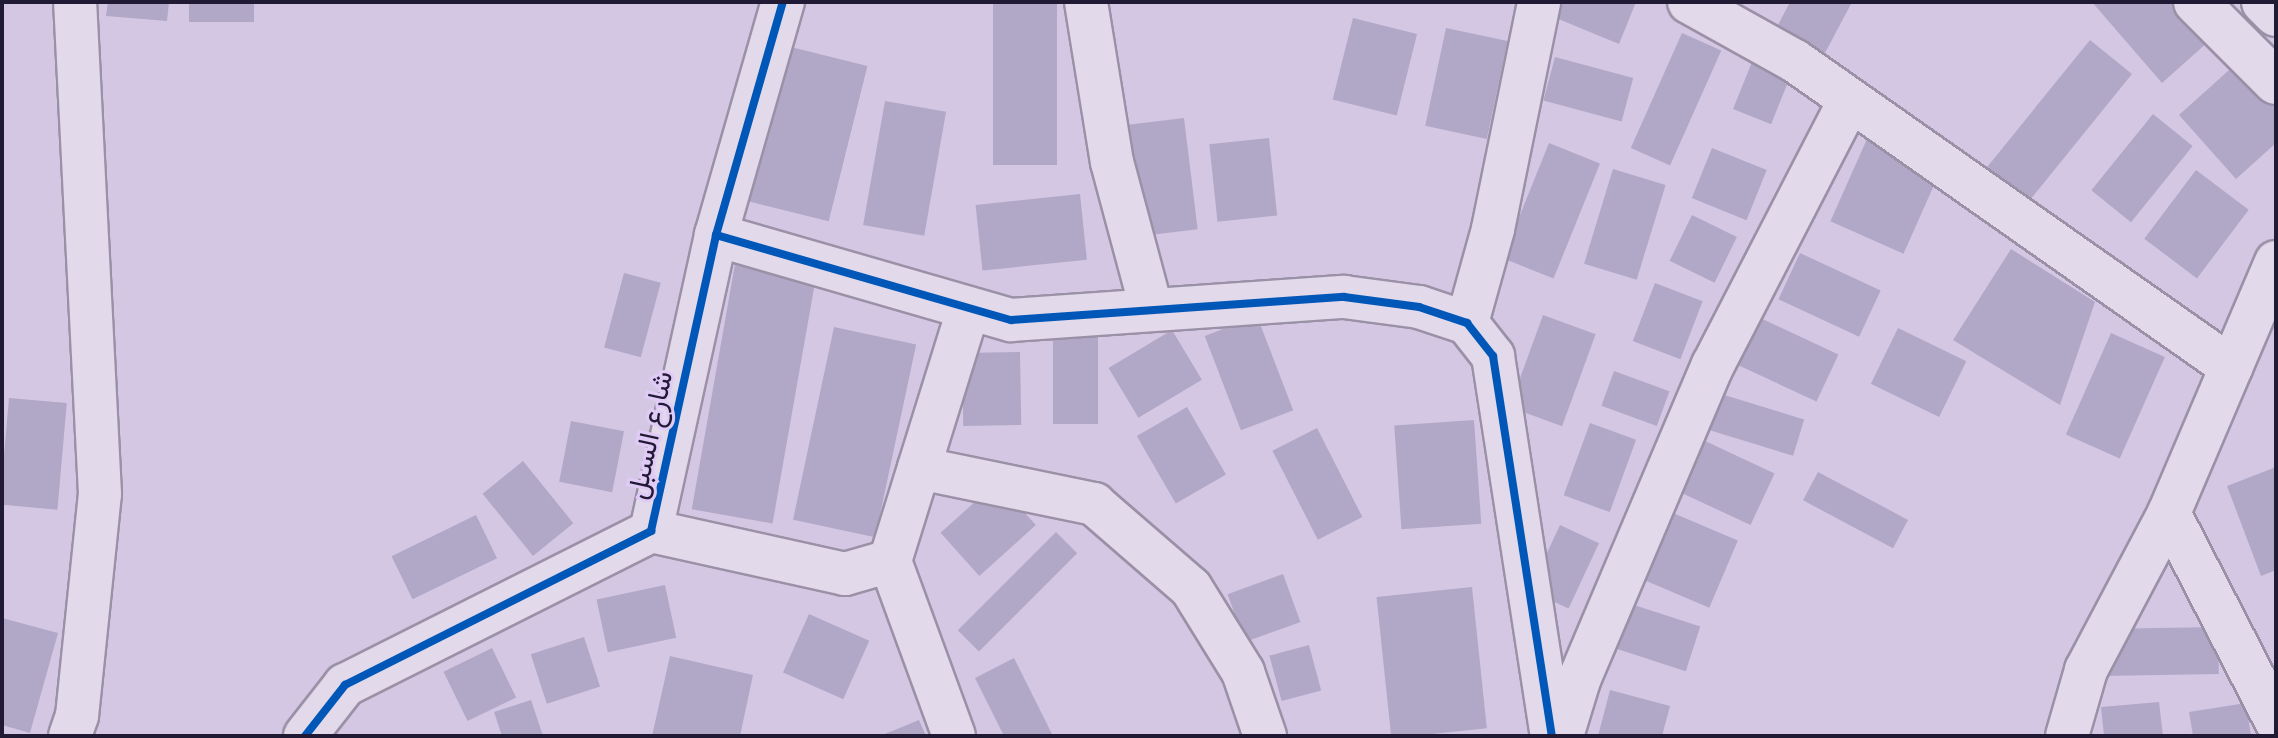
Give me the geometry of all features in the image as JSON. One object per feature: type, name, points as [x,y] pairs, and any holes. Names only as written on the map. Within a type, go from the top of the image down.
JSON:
[{"type":"main road","points":[[2196,2],[2276,82]]},
{"type":"main road","points":[[2264,2],[2276,14]]},
{"type":"street","points":[[70,736],[77,716],[100,494],[75,2]]},
{"type":"street","name":"شارع السبل","points":[[305,736],[345,685],[651,531],[716,235],[783,2]]},
{"type":"street","points":[[1086,2],[1112,162],[1151,308]]},
{"type":"street","points":[[1467,323],[1493,229],[1539,2]]},
{"type":"street","points":[[1689,2],[1795,61],[1849,102],[2231,367]]},
{"type":"street","points":[[1562,736],[1579,680],[1713,365],[1849,102]]},
{"type":"street","points":[[716,235],[968,311],[1011,320],[1344,297],[1419,307],[1467,323],[1493,356],[1552,736]]},
{"type":"street","points":[[2067,736],[2073,700],[2086,670],[2169,513],[2276,262]]},
{"type":"street","points":[[954,736],[890,561],[968,311]]},
{"type":"street","points":[[919,468],[1024,486],[1094,504],[1105,512],[1191,588],[1243,672],[1265,736]]},
{"type":"street","points":[[2169,513],[2276,721]]},
{"type":"street","points":[[651,531],[845,574],[890,561]]},
{"type":"building","points":[[108,2],[169,2],[167,21],[106,16]]},
{"type":"building","points":[[189,2],[254,2],[254,22],[189,22]]},
{"type":"building","points":[[993,2],[1057,2],[1057,165],[993,165]]},
{"type":"building","points":[[1562,2],[1636,2],[1619,44],[1556,18]]},
{"type":"building","points":[[1790,2],[1852,2],[1825,53],[1777,27]]},
{"type":"building","points":[[2092,2],[2175,2],[2209,41],[2162,83]]},
{"type":"building","points":[[1353,18],[1417,34],[1397,115],[1333,100]]},
{"type":"building","points":[[1446,28],[1508,41],[1487,139],[1425,126]]},
{"type":"building","points":[[1682,33],[1721,50],[1670,166],[1631,148]]},
{"type":"building","points":[[2090,40],[2132,74],[2029,201],[1987,167]]},
{"type":"building","points":[[783,45],[867,66],[829,221],[744,200]]},
{"type":"building","points":[[1555,57],[1633,78],[1622,121],[1543,100]]},
{"type":"building","points":[[1754,57],[1792,72],[1771,124],[1733,109]]},
{"type":"building","points":[[2238,62],[2276,106],[2276,143],[2236,179],[2179,115]]},
{"type":"building","points":[[885,101],[946,112],[924,236],[863,225]]},
{"type":"building","points":[[2153,114],[2193,146],[2131,222],[2091,190]]},
{"type":"building","points":[[1184,118],[1198,229],[1142,236],[1128,125]]},
{"type":"building","points":[[1269,138],[1277,216],[1217,222],[1209,144]]},
{"type":"building","points":[[1867,139],[1940,172],[1903,254],[1830,221]]},
{"type":"building","points":[[1549,143],[1600,164],[1554,279],[1503,258]]},
{"type":"building","points":[[1712,148],[1767,170],[1746,220],[1692,198]]},
{"type":"building","points":[[1613,169],[1666,185],[1637,280],[1584,264]]},
{"type":"building","points":[[2196,170],[2249,210],[2197,278],[2144,239]]},
{"type":"building","points":[[1080,194],[1087,260],[982,271],[976,205]]},
{"type":"building","points":[[1692,215],[1737,237],[1715,283],[1670,261]]},
{"type":"building","points":[[2011,249],[2095,302],[2060,405],[1953,340]]},
{"type":"building","points":[[1800,253],[1881,291],[1859,337],[1778,299]]},
{"type":"building","points":[[735,264],[816,278],[773,523],[692,509]]},
{"type":"building","points":[[624,273],[661,283],[641,357],[604,347]]},
{"type":"building","points":[[1655,283],[1703,301],[1680,359],[1633,341]]},
{"type":"building","points":[[1543,315],[1596,334],[1562,426],[1509,407]]},
{"type":"building","points":[[1257,316],[1293,410],[1241,430],[1205,336]]},
{"type":"building","points":[[1756,316],[1838,354],[1816,402],[1734,363]]},
{"type":"building","points":[[1053,319],[1098,319],[1098,424],[1053,424]]},
{"type":"building","points":[[834,327],[916,344],[875,537],[793,520]]},
{"type":"building","points":[[1898,328],[1966,361],[1939,417],[1871,384]]},
{"type":"building","points":[[1172,330],[1202,380],[1138,418],[1109,368]]},
{"type":"building","points":[[2111,333],[2165,357],[2120,458],[2066,434]]},
{"type":"building","points":[[1020,352],[1021,425],[963,426],[962,353]]},
{"type":"building","points":[[1614,371],[1669,391],[1657,426],[1601,406]]},
{"type":"building","points":[[1721,394],[1804,419],[1793,456],[1710,430]]},
{"type":"building","points":[[9,398],[67,403],[57,510],[2,505]]},
{"type":"building","points":[[1187,407],[1226,475],[1176,504],[1137,436]]},
{"type":"building","points":[[1474,420],[1481,524],[1401,529],[1394,426]]},
{"type":"building","points":[[571,421],[624,431],[612,492],[559,482]]},
{"type":"building","points":[[1590,423],[1636,440],[1610,512],[1564,495]]},
{"type":"building","points":[[1317,428],[1362,517],[1318,540],[1272,451]]},
{"type":"building","points":[[1703,440],[1775,473],[1751,525],[1679,492]]},
{"type":"building","points":[[523,461],[573,523],[533,556],[483,494]]},
{"type":"building","points":[[2276,467],[2276,570],[2261,576],[2227,486]]},
{"type":"building","points":[[1818,472],[1908,520],[1893,548],[1803,500]]},
{"type":"building","points":[[997,482],[1036,525],[979,576],[941,533]]},
{"type":"building","points":[[1666,510],[1738,540],[1709,608],[1637,577]]},
{"type":"building","points":[[476,515],[497,558],[413,599],[392,556]]},
{"type":"building","points":[[1560,525],[1599,543],[1569,608],[1530,590]]},
{"type":"building","points":[[1056,532],[1077,553],[979,652],[958,630]]},
{"type":"building","points":[[1283,574],[1300,622],[1245,642],[1228,594]]},
{"type":"building","points":[[665,585],[676,638],[608,652],[597,600]]},
{"type":"building","points":[[1472,587],[1487,728],[1391,736],[1377,597]]},
{"type":"building","points":[[1628,603],[1700,626],[1686,671],[1613,648]]},
{"type":"building","points":[[809,614],[869,641],[843,699],[783,672]]},
{"type":"building","points":[[2,618],[58,633],[30,733],[2,725]]},
{"type":"building","points":[[2218,627],[2219,674],[2102,676],[2101,629]]},
{"type":"building","points":[[584,637],[600,686],[547,704],[531,654]]},
{"type":"building","points":[[1309,645],[1321,690],[1282,701],[1269,656]]},
{"type":"building","points":[[492,648],[516,697],[468,721],[443,672]]},
{"type":"building","points":[[670,656],[753,675],[740,736],[652,736]]},
{"type":"building","points":[[1014,658],[1053,736],[1004,736],[975,678]]},
{"type":"building","points":[[1610,690],[1670,706],[1662,736],[1598,736]]},
{"type":"building","points":[[531,700],[543,736],[502,736],[494,712]]},
{"type":"building","points":[[2159,702],[2163,736],[2104,736],[2101,707]]},
{"type":"building","points":[[2246,703],[2251,736],[2193,736],[2189,712]]},
{"type":"building","points":[[919,720],[926,736],[880,736]]},
{"type":"cycle path","points":[[305,736],[345,685],[651,531],[716,235],[783,2]]},
{"type":"cycle path","points":[[716,235],[1011,320],[1344,297],[1419,307],[1467,323],[1493,356],[1552,736]]}]
